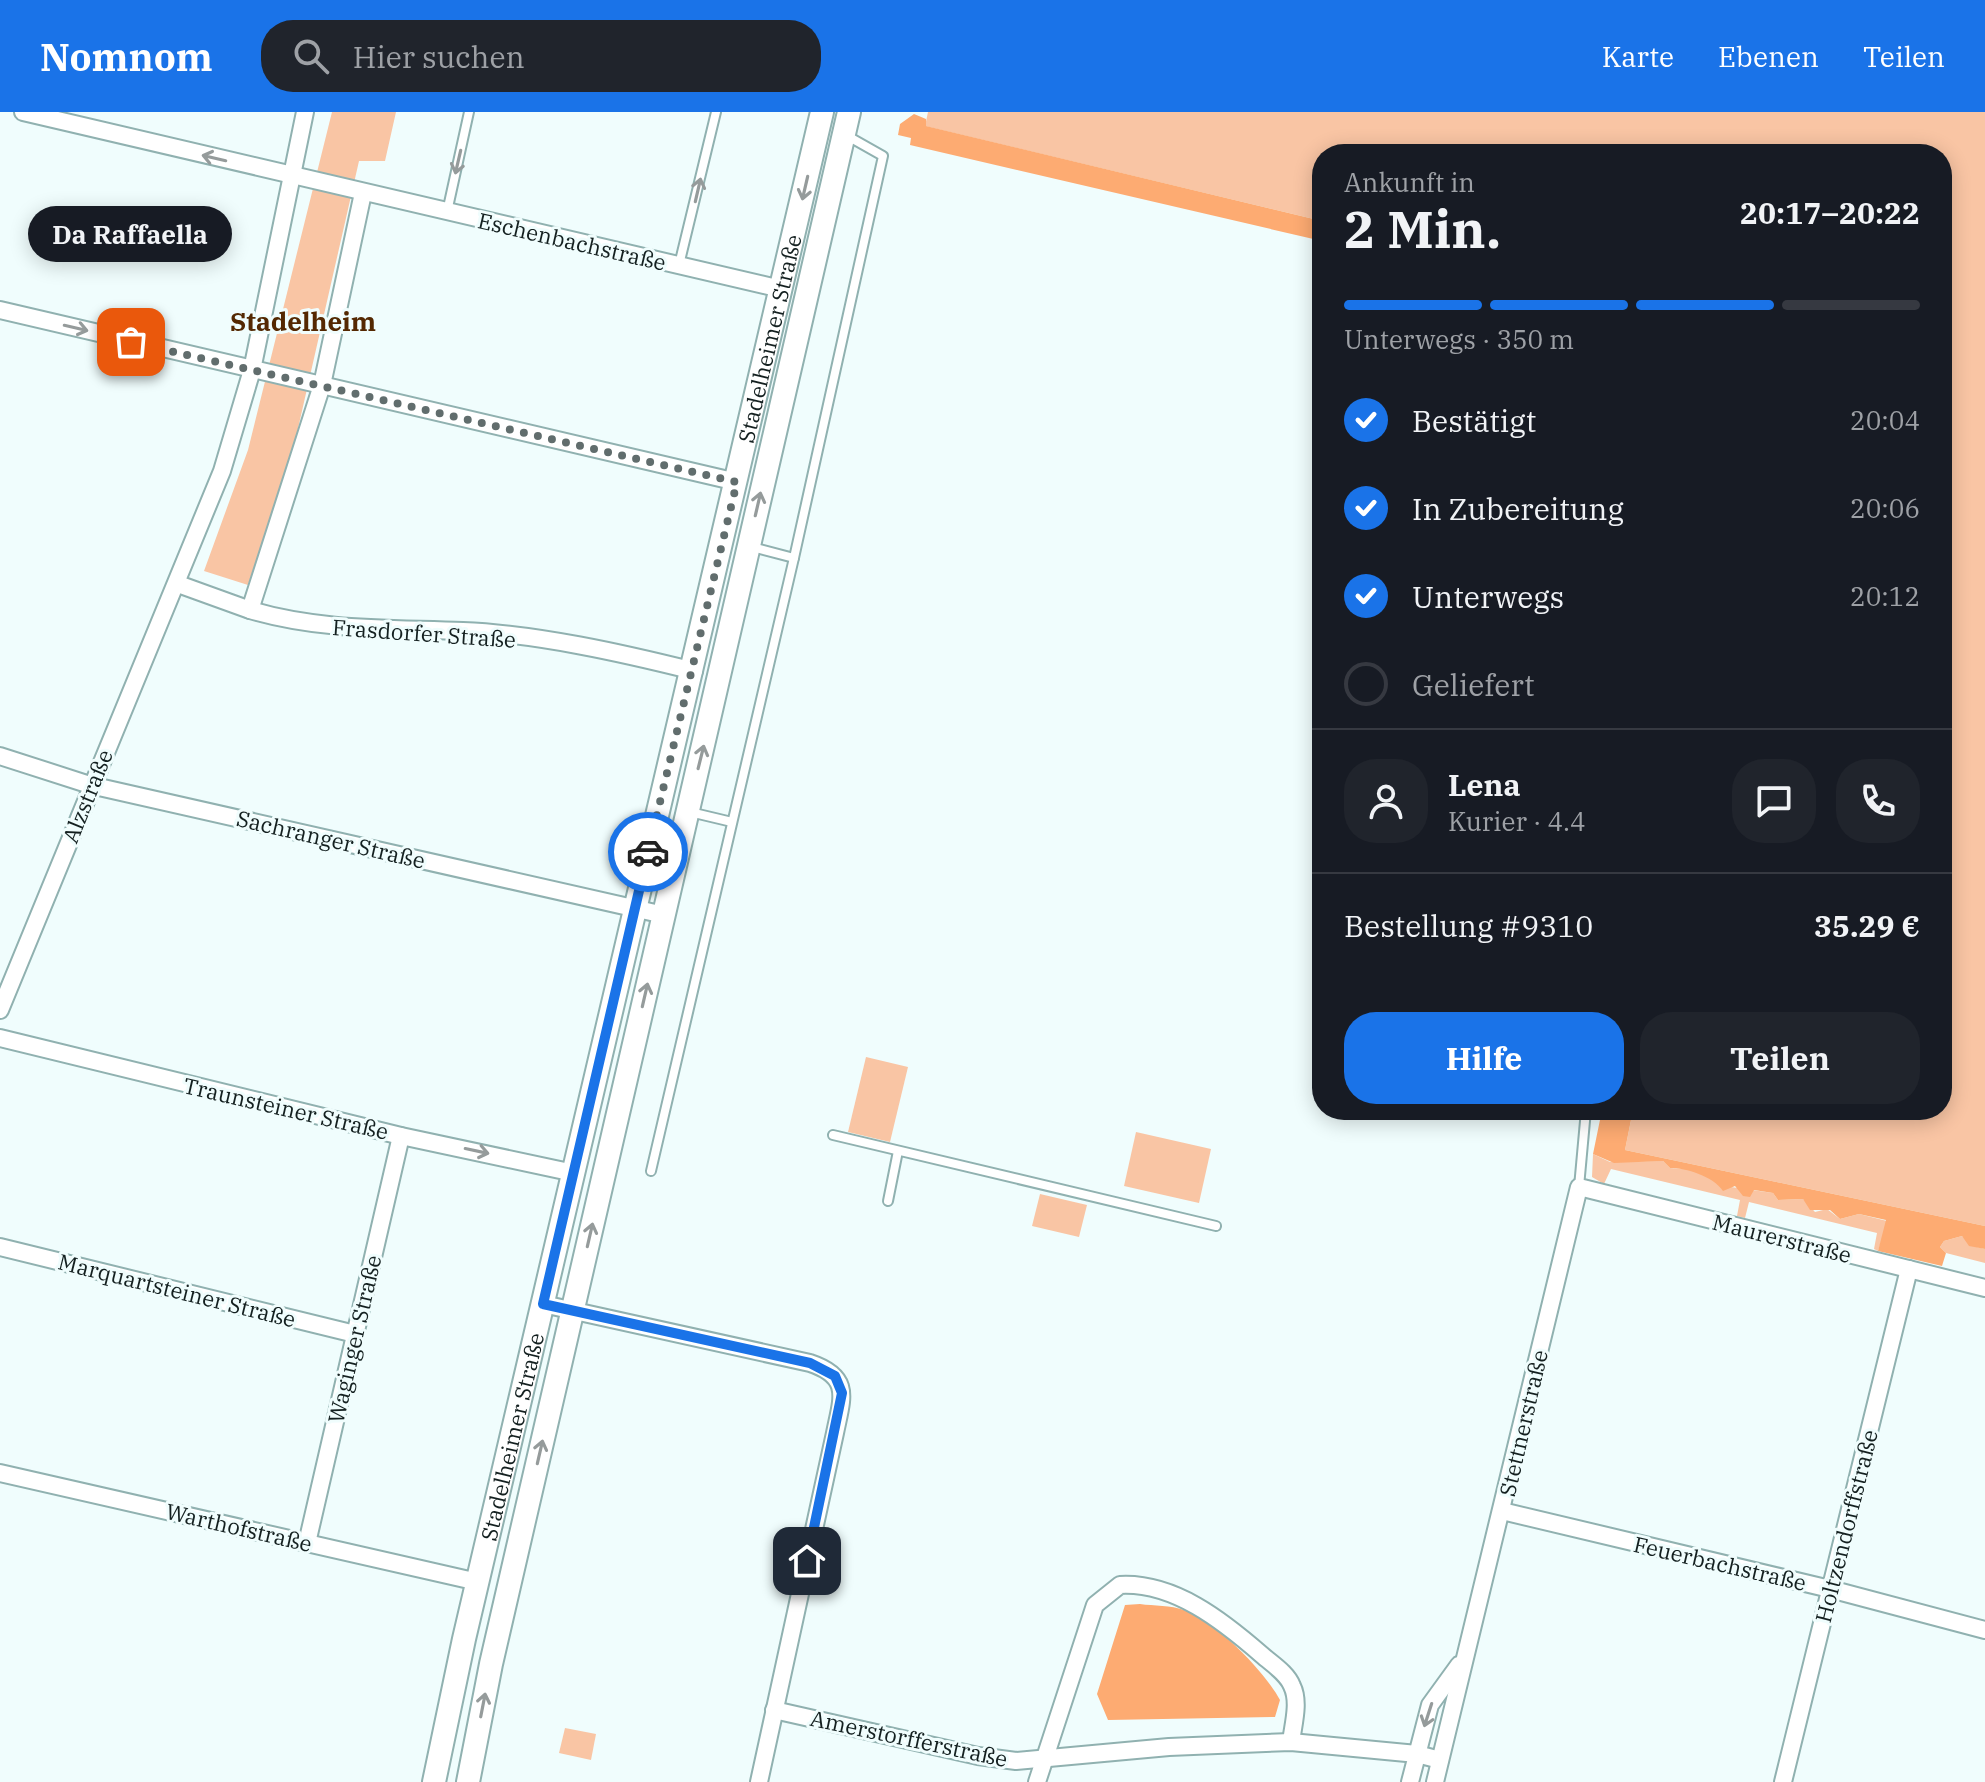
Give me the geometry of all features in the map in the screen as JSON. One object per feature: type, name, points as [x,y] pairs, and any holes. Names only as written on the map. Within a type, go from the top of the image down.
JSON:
[{"type":"main road","name":"Stadelheimer Straße","points":[[434,1782],[634,908],[694,671],[822,112]]},
{"type":"main road","name":"Stadelheimer Straße","points":[[468,1782],[491,1664],[846,123]]},
{"type":"street","name":"Eschenbachstraße","points":[[23,112],[781,289]]},
{"type":"street","name":"Alzstraße","points":[[0,1010],[90,785],[178,584],[222,471],[252,370],[305,112]]},
{"type":"street","points":[[250,610],[322,385],[363,193]]},
{"type":"street","points":[[0,310],[737,482]]},
{"type":"street","name":"Frasdorfer Straße","points":[[178,584],[294,623],[331,628],[465,631],[694,671]]},
{"type":"street","name":"Sachranger Straße","points":[[0,756],[90,785],[664,915]]},
{"type":"street","name":"Traunsteiner Straße","points":[[0,1038],[401,1136],[574,1173]]},
{"type":"street","name":"Waginger Straße","points":[[307,1543],[401,1136]]},
{"type":"street","name":"Maurerstraße","points":[[1579,1187],[1985,1288]]},
{"type":"street","name":"Stettnerstraße","points":[[1435,1782],[1579,1187]]},
{"type":"street","name":"Marquartsteiner Straße","points":[[0,1247],[355,1334]]},
{"type":"street","name":"Holtzendorffstraße","points":[[1783,1782],[1909,1269]]},
{"type":"street","points":[[543,1304],[810,1363],[825,1368],[840,1383],[842,1393],[835,1433],[759,1782]]},
{"type":"street","name":"Warthofstraße","points":[[0,1473],[478,1582]]},
{"type":"street","name":"Feuerbachstraße","points":[[1502,1511],[1830,1589],[1985,1630]]},
{"type":"street","points":[[1037,1782],[1095,1605],[1120,1585],[1145,1586],[1200,1608],[1278,1668],[1293,1686],[1296,1700],[1291,1742]]},
{"type":"street","name":"Stettnerstraße","points":[[1410,1782],[1430,1705],[1465,1657]]},
{"type":"street","name":"Amerstorfferstraße","points":[[774,1710],[978,1756],[1016,1761],[1169,1747],[1291,1742],[1417,1754],[1440,1760]]},
{"type":"lane","points":[[447,212],[469,112]]},
{"type":"lane","points":[[679,266],[716,112]]},
{"type":"lane","points":[[651,1171],[794,558],[883,156],[846,123]]},
{"type":"lane","points":[[748,546],[794,558]]},
{"type":"lane","points":[[688,812],[732,822]]},
{"type":"lane","points":[[1579,1187],[1585,1120]]},
{"type":"lane","points":[[833,1135],[1216,1226]]},
{"type":"lane","points":[[888,1201],[898,1151]]},
{"type":"shaded area","points":[[332,112],[396,112],[385,161],[359,161],[294,446],[248,585],[204,571],[248,450]]},
{"type":"shaded area","points":[[928,112],[1985,112],[1985,1226],[1625,1150],[1631,1120],[1952,1120],[1952,144],[1312,144],[1312,219],[925,126]]},
{"type":"shaded area","points":[[914,114],[926,119],[926,126],[1312,219],[1312,239],[910,145],[911,138],[898,135],[900,124]]},
{"type":"shaded area","points":[[866,1057],[908,1067],[890,1142],[848,1132]]},
{"type":"shaded area","points":[[1600,1120],[1631,1120],[1625,1150],[1985,1226],[1985,1249],[1969,1246],[1962,1236],[1944,1241],[1940,1247],[1946,1253],[1942,1266],[1878,1251],[1886,1220],[1859,1214],[1840,1219],[1830,1210],[1810,1210],[1803,1199],[1778,1200],[1773,1193],[1754,1190],[1750,1197],[1743,1196],[1735,1186],[1723,1191],[1706,1177],[1684,1169],[1670,1168],[1663,1161],[1614,1163],[1593,1154]]},
{"type":"shaded area","points":[[1136,1132],[1211,1149],[1199,1203],[1124,1186]]},
{"type":"shaded area","points":[[1593,1154],[1610,1162],[1663,1161],[1670,1168],[1689,1169],[1731,1187],[1773,1193],[1778,1200],[1803,1199],[1815,1212],[1827,1209],[1840,1219],[1859,1214],[1887,1221],[1887,1224],[1878,1251],[1874,1249],[1877,1233],[1749,1202],[1745,1218],[1737,1216],[1740,1200],[1611,1169],[1604,1184],[1592,1177]]},
{"type":"shaded area","points":[[1040,1194],[1087,1205],[1079,1237],[1032,1226]]},
{"type":"shaded area","points":[[1962,1236],[1973,1246],[1985,1249],[1985,1263],[1946,1253],[1940,1247],[1944,1241]]},
{"type":"shaded area","points":[[1125,1605],[1184,1610],[1224,1635],[1251,1662],[1280,1700],[1275,1717],[1108,1720],[1097,1694]]},
{"type":"shaded area","points":[[565,1728],[596,1734],[591,1760],[559,1753]]},
{"type":"way so far","points":[[131,342],[737,482],[648,852]]},
{"type":"place","name":"Da Raffaella","points":[[131,342]]},
{"type":"district","name":"Stadelheim","points":[[303,321]]},
{"type":"route","points":[[648,852],[543,1304],[810,1363],[825,1368],[835,1376],[842,1393],[807,1561]]}]
